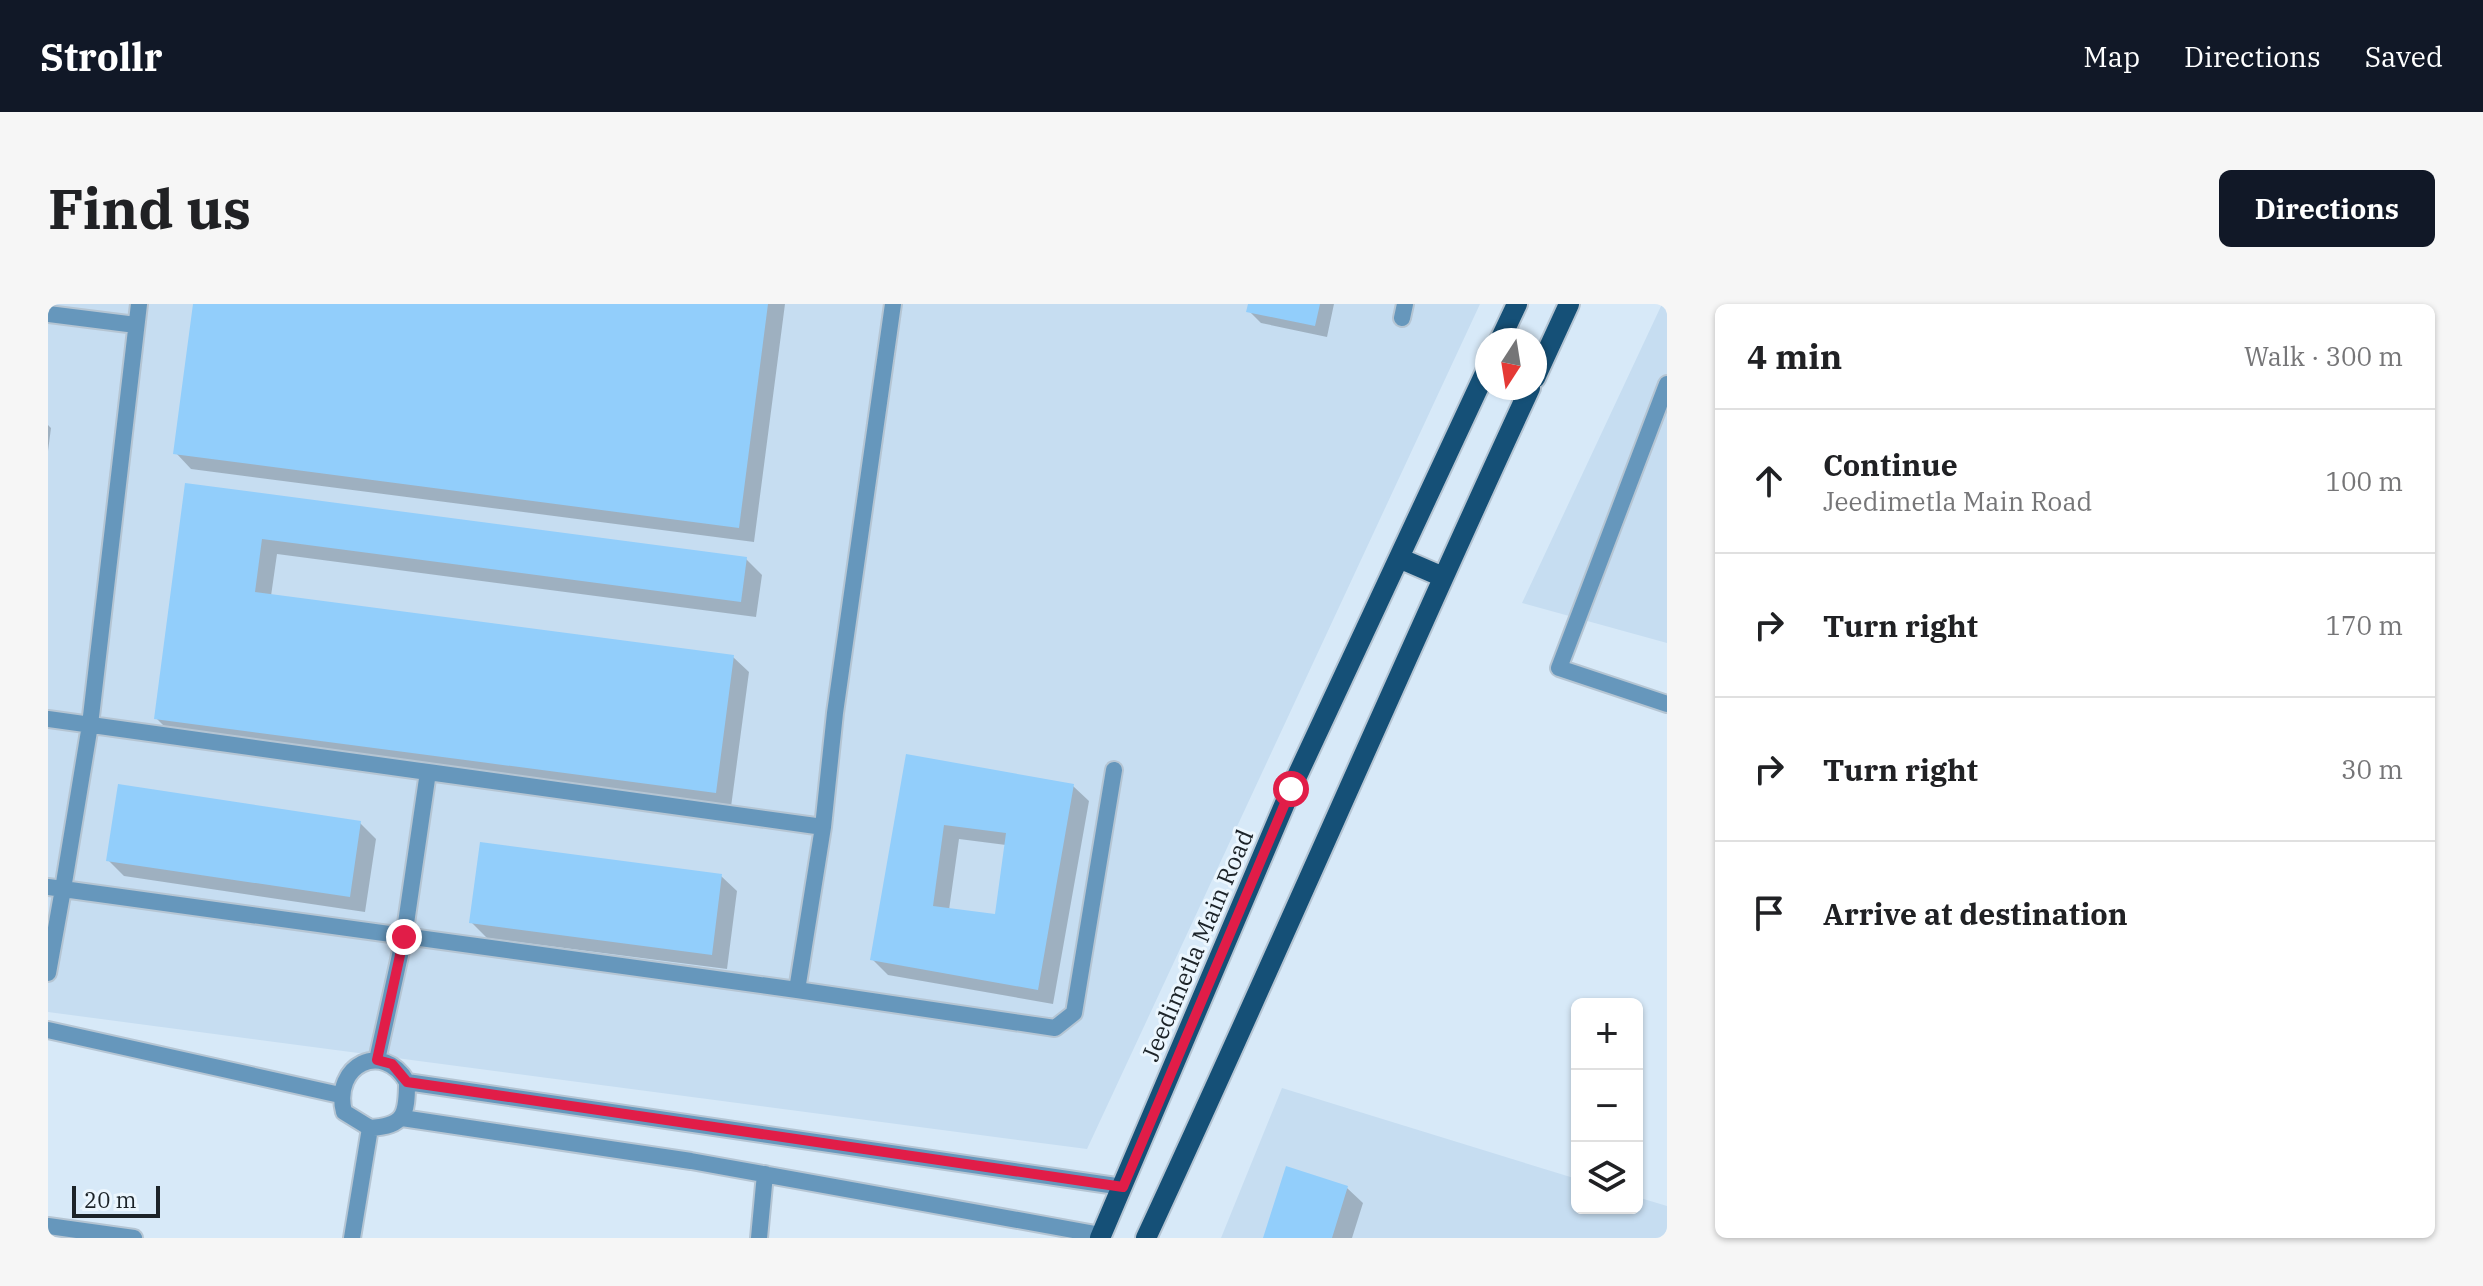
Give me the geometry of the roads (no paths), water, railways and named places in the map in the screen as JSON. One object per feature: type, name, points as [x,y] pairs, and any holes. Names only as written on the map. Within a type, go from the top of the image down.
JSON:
[{"type":"main road","points":[[1506,328],[1517,304]]},
{"type":"main road","points":[[1547,352],[1569,304]]},
{"type":"main road","name":"Jeedimetla Main Road","points":[[1100,1237],[1291,789],[1475,395]]},
{"type":"main road","points":[[1146,1238],[1258,998],[1524,400]]},
{"type":"main road","points":[[1399,558],[1443,577]]},
{"type":"lane","points":[[48,973],[55,888],[90,725],[139,304]]},
{"type":"lane","points":[[797,990],[823,827],[835,713],[893,304]]},
{"type":"lane","points":[[48,314],[136,325]]},
{"type":"lane","points":[[1667,384],[1559,668],[1667,704]]},
{"type":"lane","points":[[48,719],[823,827]]},
{"type":"lane","points":[[55,888],[1055,1028],[1074,1013],[1114,770]]},
{"type":"lane","points":[[377,1060],[404,937],[428,772]]},
{"type":"lane","points":[[48,1030],[340,1095]]},
{"type":"lane","points":[[377,1060],[392,1064],[407,1082],[407,1100],[397,1124],[370,1128],[344,1112],[340,1095],[345,1078],[357,1067],[377,1060]]},
{"type":"lane","points":[[407,1082],[1123,1187]]},
{"type":"lane","points":[[402,1118],[765,1174],[1100,1237]]},
{"type":"lane","points":[[352,1238],[370,1128]]},
{"type":"lane","points":[[759,1238],[765,1174]]},
{"type":"lane","points":[[48,1226],[134,1238]]}]
